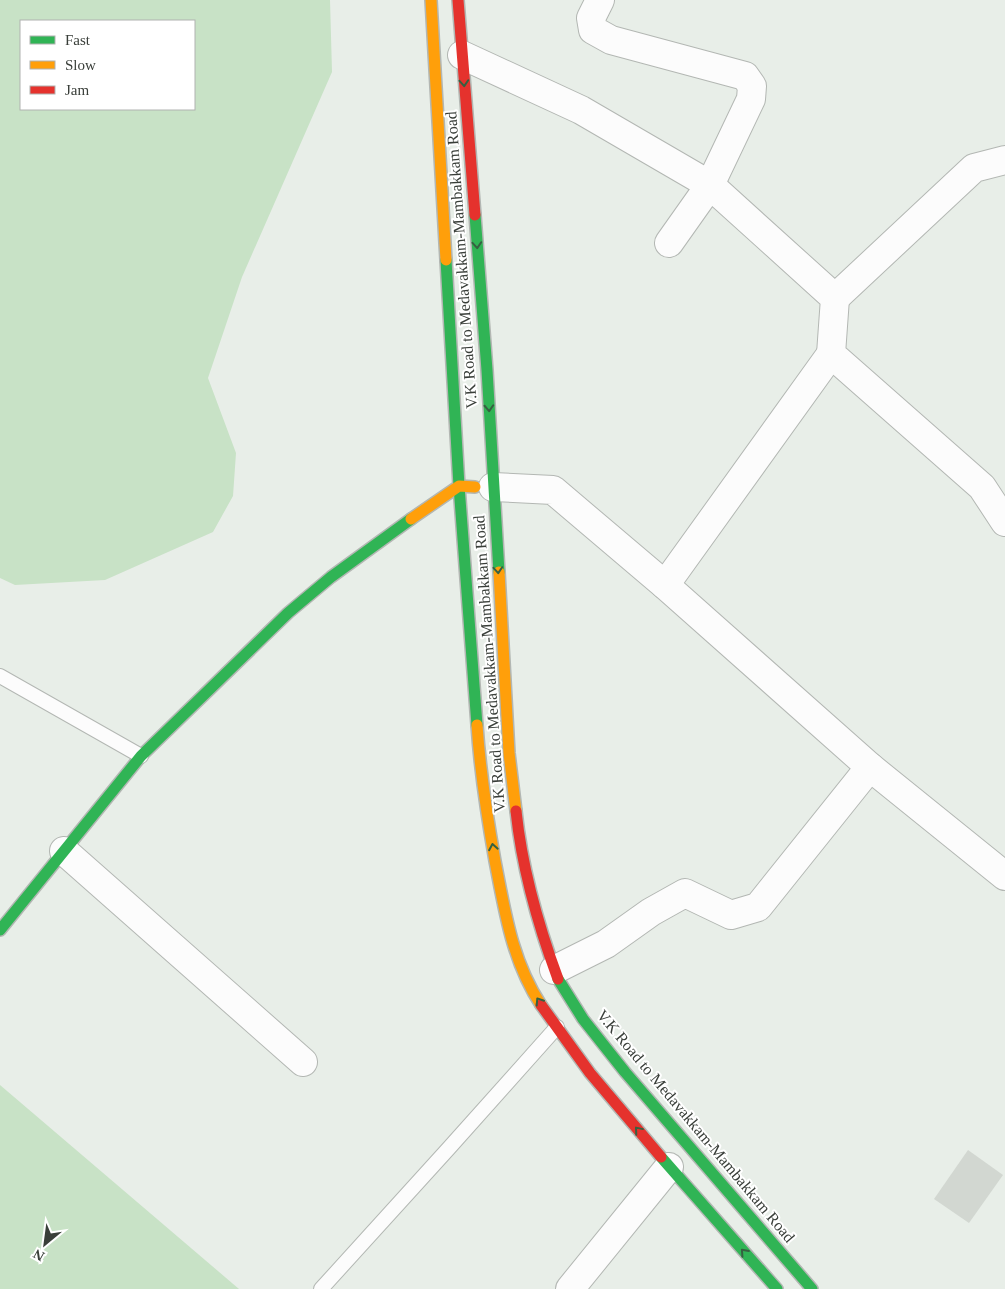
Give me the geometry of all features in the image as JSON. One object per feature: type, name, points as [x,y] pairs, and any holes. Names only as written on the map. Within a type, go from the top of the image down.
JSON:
[{"type":"street","name":"V.K Road to Medavakkam-Mambakkam Road","points":[[431,0],[459,486],[479,754],[500,889],[515,953],[528,985],[590,1073],[669,1167],[777,1289]]},
{"type":"street","name":"V.K Road to Medavakkam-Mambakkam Road","points":[[458,0],[487,370],[509,753],[518,831],[541,934],[559,983],[583,1019],[624,1072],[812,1289]]},
{"type":"street","points":[[600,0],[591,18],[593,30],[611,40],[745,76],[752,86],[751,99],[710,185],[669,242]]},
{"type":"street","points":[[462,55],[581,110],[710,185],[835,298]]},
{"type":"street","points":[[665,585],[831,354],[835,298],[974,168],[1005,160]]},
{"type":"street","points":[[831,354],[982,487],[1005,522]]},
{"type":"street","points":[[0,930],[141,756],[295,607],[331,577],[418,513],[459,486],[553,490],[665,585],[870,767],[1005,876]]},
{"type":"street","points":[[554,970],[606,944],[651,912],[685,894],[731,915],[758,907],[870,767]]},
{"type":"street","points":[[64,851],[302,1062]]},
{"type":"street","points":[[570,1289],[669,1167]]},
{"type":"lane","points":[[0,676],[141,756]]},
{"type":"lane","points":[[321,1289],[450,1148],[556,1027]]},
{"type":"green space","points":[[0,0],[330,0],[332,72],[242,277],[208,378],[236,453],[233,496],[213,532],[105,580],[15,585],[0,578]]},
{"type":"green space","points":[[0,1085],[239,1289],[0,1289]]},
{"type":"building","points":[[968,1150],[1003,1175],[969,1223],[934,1199]]},
{"type":"traffic: fast","points":[[475,215],[487,370],[499,572]]},
{"type":"traffic: fast","points":[[446,260],[459,486],[477,725]]},
{"type":"traffic: fast","points":[[0,930],[141,756],[288,613],[331,577],[411,519]]},
{"type":"traffic: fast","points":[[558,979],[583,1019],[625,1072],[812,1289]]},
{"type":"traffic: fast","points":[[661,1157],[777,1289]]},
{"type":"traffic: slow","points":[[431,0],[446,260]]},
{"type":"traffic: slow","points":[[411,519],[459,486],[475,487]]},
{"type":"traffic: slow","points":[[499,572],[509,753],[516,811]]},
{"type":"traffic: slow","points":[[477,725],[487,810],[506,917],[516,954],[541,1005]]},
{"type":"traffic: jam","points":[[458,0],[475,215]]},
{"type":"traffic: jam","points":[[516,811],[522,854],[532,896],[558,979]]},
{"type":"traffic: jam","points":[[541,1005],[590,1073],[661,1157]]}]
